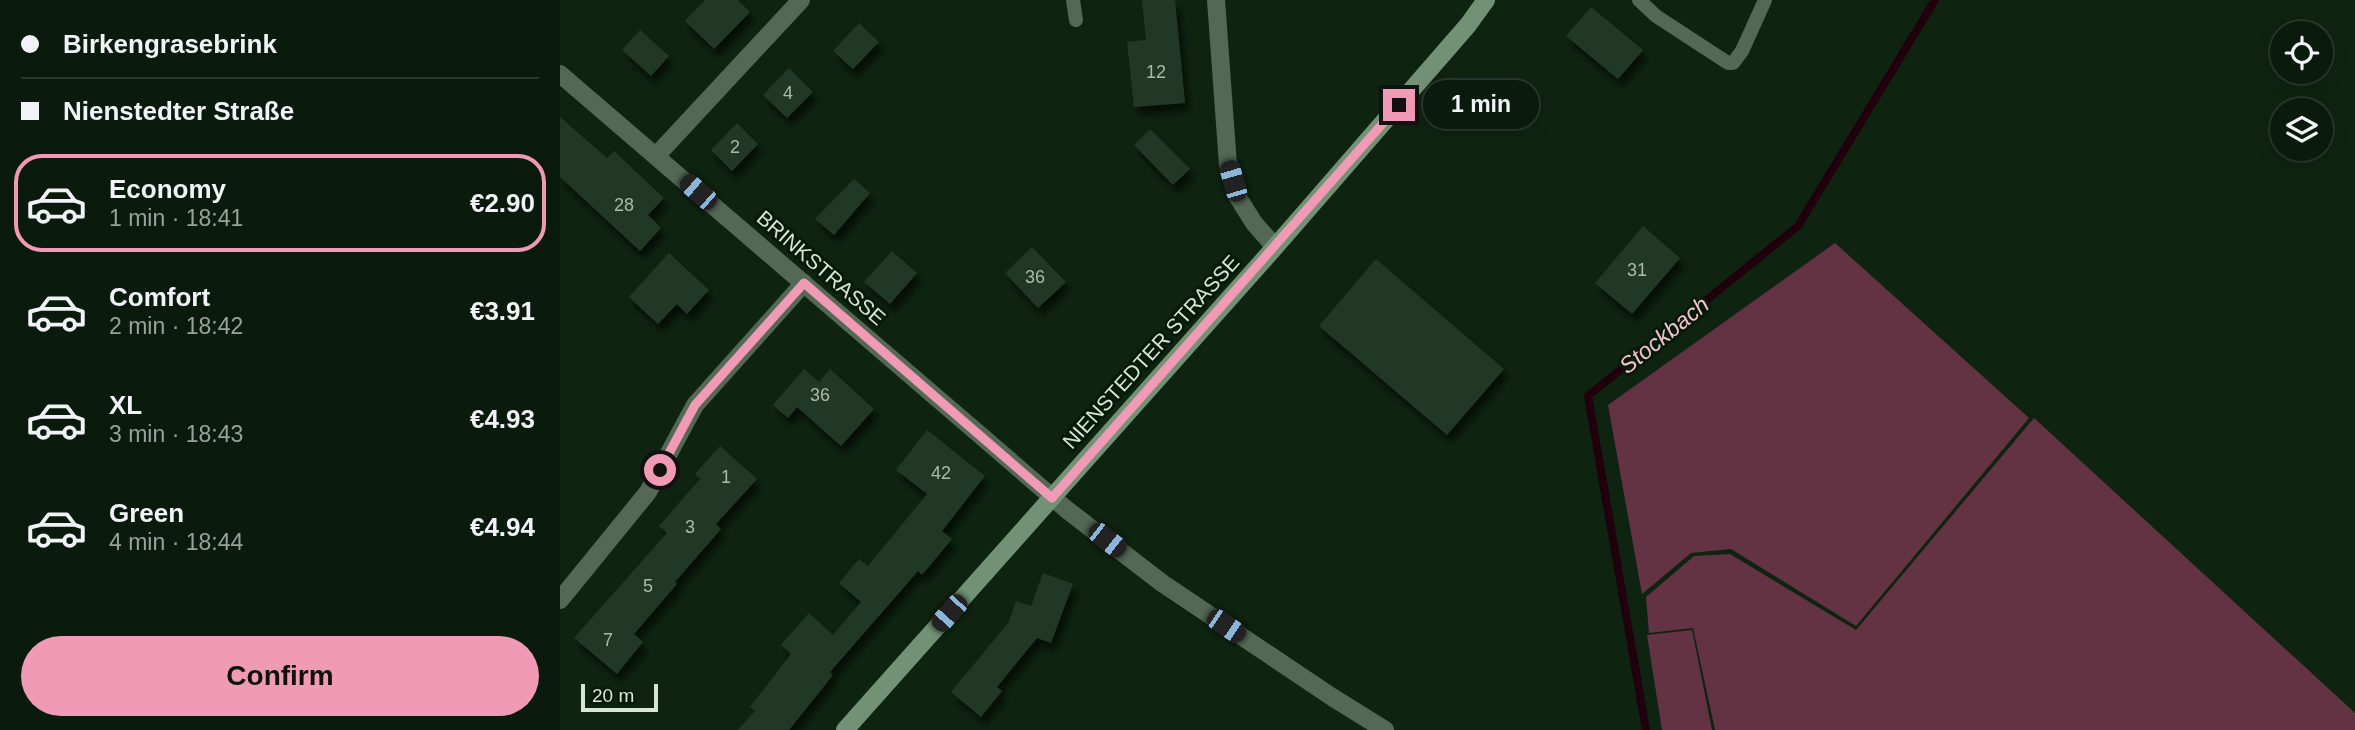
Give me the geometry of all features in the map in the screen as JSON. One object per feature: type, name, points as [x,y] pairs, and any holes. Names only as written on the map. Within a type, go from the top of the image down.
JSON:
[{"type":"main road","name":"NIENSTEDTER STRASSE","points":[[845,730],[1275,247],[1451,45],[1486,0]]},
{"type":"street","points":[[656,156],[802,0]]},
{"type":"street","points":[[1216,0],[1228,165],[1237,196],[1254,223],[1275,247]]},
{"type":"street","name":"BRINKSTRASSE","points":[[560,74],[1052,498],[1162,583],[1385,730]]},
{"type":"street","points":[[560,600],[648,492],[695,405],[804,283]]},
{"type":"lane","points":[[1073,0],[1076,20]]},
{"type":"lane","points":[[1639,0],[1656,16],[1728,63],[1733,63],[1742,51],[1765,0]]},
{"type":"shaded area","points":[[1835,243],[2029,418],[1856,626],[1731,549],[1691,553],[1642,594],[1608,405]]},
{"type":"shaded area","points":[[2034,418],[2355,713],[2355,730],[1715,730],[1693,628],[1649,633],[1646,597],[1694,556],[1730,554],[1856,630]]},
{"type":"shaded area","points":[[1692,630],[1712,730],[1662,730],[1647,635]]},
{"type":"building","points":[[705,0],[738,0],[750,12],[714,49],[685,21]]},
{"type":"building","points":[[1142,0],[1175,0],[1185,103],[1134,107],[1127,42],[1146,40]]},
{"type":"building","points":[[1591,7],[1643,50],[1618,79],[1566,36]]},
{"type":"building","points":[[859,23],[879,42],[853,69],[833,51]]},
{"type":"building","points":[[640,30],[669,56],[651,76],[622,50]]},
{"type":"building","points":[[789,68],[813,92],[787,118],[763,95]]},
{"type":"building","points":[[560,117],[607,158],[614,151],[664,198],[648,215],[661,228],[640,251],[560,177]]},
{"type":"building","points":[[737,123],[758,144],[732,171],[711,150]]},
{"type":"building","points":[[1150,129],[1190,169],[1173,185],[1134,145]]},
{"type":"building","points":[[854,179],[870,193],[834,235],[815,219]]},
{"type":"building","points":[[1643,226],[1680,258],[1632,314],[1595,283]]},
{"type":"building","points":[[1032,247],[1066,282],[1038,308],[1005,273]]},
{"type":"building","points":[[892,251],[917,273],[890,304],[864,282]]},
{"type":"building","points":[[669,253],[709,290],[687,314],[677,304],[658,324],[629,297]]},
{"type":"building","points":[[1376,259],[1504,369],[1447,435],[1319,326]]},
{"type":"building","points":[[804,369],[819,382],[830,369],[874,409],[841,446],[797,407],[788,418],[773,405]]},
{"type":"building","points":[[927,430],[985,476],[942,531],[952,539],[922,575],[918,571],[830,672],[833,675],[789,730],[738,730],[755,711],[750,707],[791,654],[781,645],[809,613],[833,635],[861,602],[839,583],[859,559],[868,566],[927,494],[896,470]]},
{"type":"building","points":[[720,446],[757,479],[716,524],[721,529],[634,634],[643,642],[617,674],[574,638],[667,533],[659,526],[700,479],[695,474]]},
{"type":"building","points":[[1043,573],[1073,584],[1051,643],[1037,638],[997,687],[1002,691],[981,717],[951,692],[1009,622],[1016,601],[1031,606]]},
{"type":"waterway","name":"Stockbach","points":[[1646,730],[1588,396],[1798,226],[1935,0]]},
{"type":"route","points":[[660,470],[695,405],[804,283],[1052,498],[1399,105]]}]
